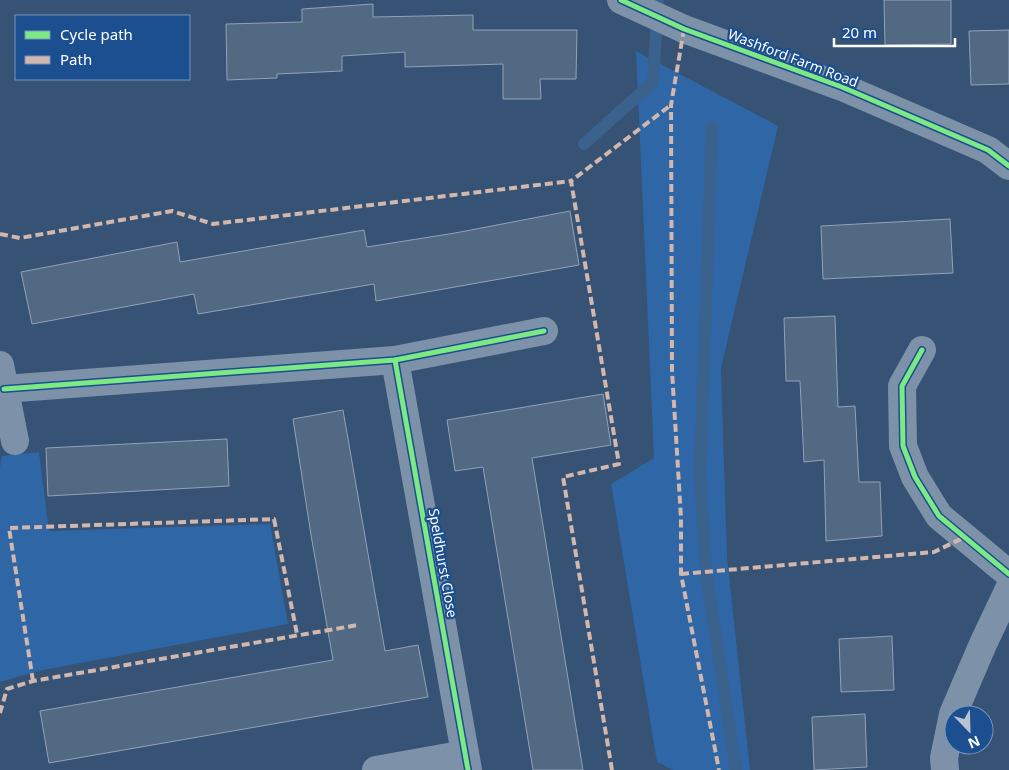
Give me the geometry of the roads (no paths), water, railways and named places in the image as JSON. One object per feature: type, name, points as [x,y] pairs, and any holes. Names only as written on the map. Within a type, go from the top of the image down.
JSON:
[{"type":"street","name":"Washford Farm Road","points":[[621,0],[684,29],[842,87],[988,150],[1009,166]]},
{"type":"street","points":[[15,442],[2,377],[395,360],[544,331]]},
{"type":"street","points":[[922,350],[902,386],[902,446],[914,477],[939,516],[1009,574]]},
{"type":"street","name":"Speldhurst Close","points":[[376,770],[467,762],[395,360]]},
{"type":"street","points":[[945,770],[944,758],[952,714],[1009,589]]},
{"type":"waterway","points":[[584,144],[653,82],[658,0]]},
{"type":"waterway","points":[[712,127],[700,472],[706,572],[736,770]]}]
